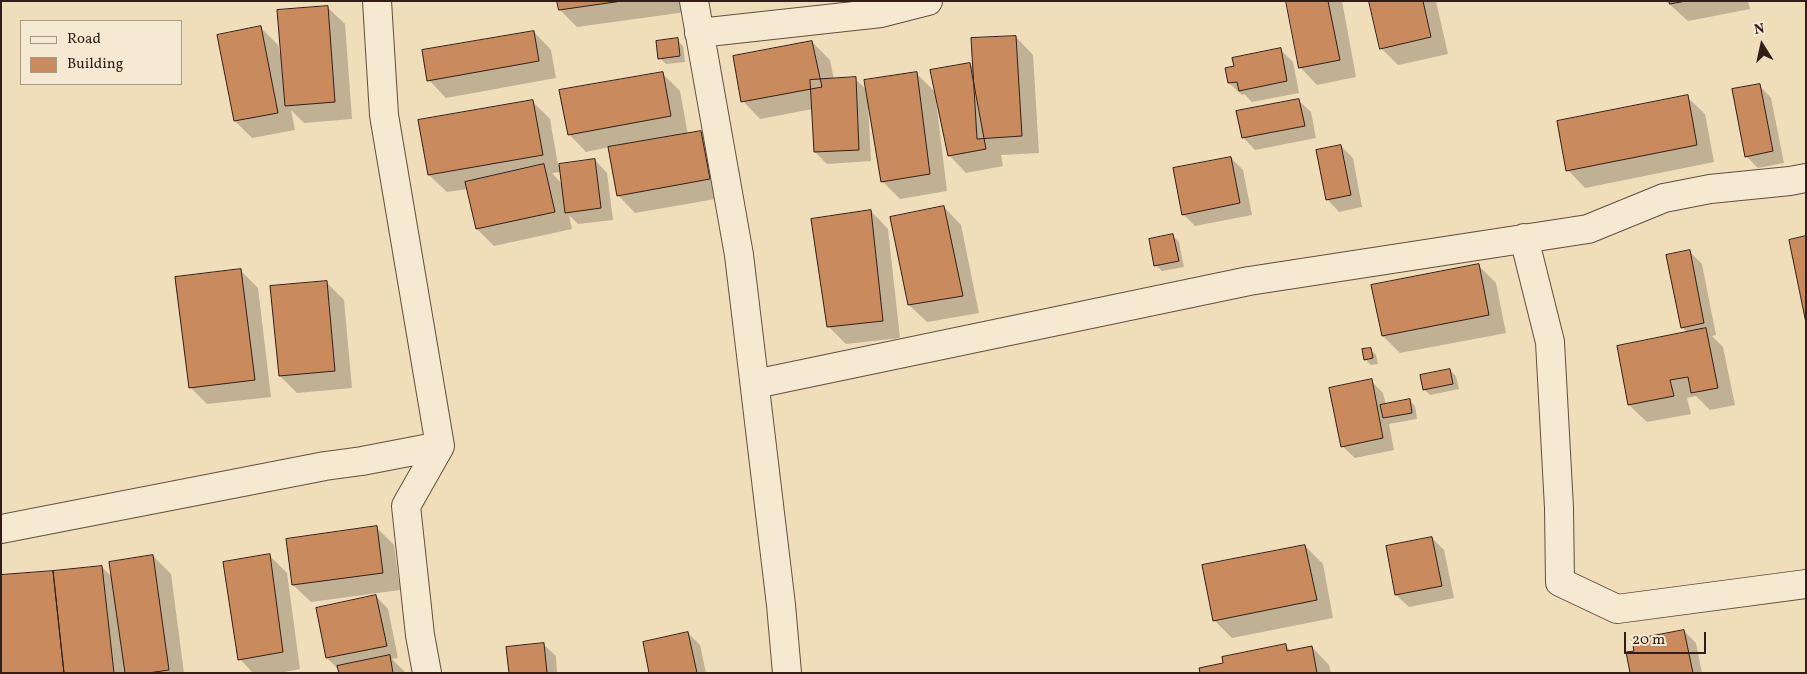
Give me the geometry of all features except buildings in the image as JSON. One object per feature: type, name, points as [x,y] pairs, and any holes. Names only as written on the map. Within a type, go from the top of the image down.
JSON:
[{"type":"street","points":[[378,1],[384,115],[440,446],[406,506],[420,635],[427,673]]},
{"type":"street","points":[[694,1],[739,255],[787,673]]},
{"type":"street","points":[[699,33],[881,13],[928,1]]},
{"type":"street","points":[[755,384],[1249,281],[1588,229],[1664,198],[1710,189],[1806,178]]},
{"type":"street","points":[[1524,238],[1550,342],[1559,508],[1560,582],[1617,609],[1806,584]]},
{"type":"street","points":[[1,529],[325,466],[440,446]]}]
